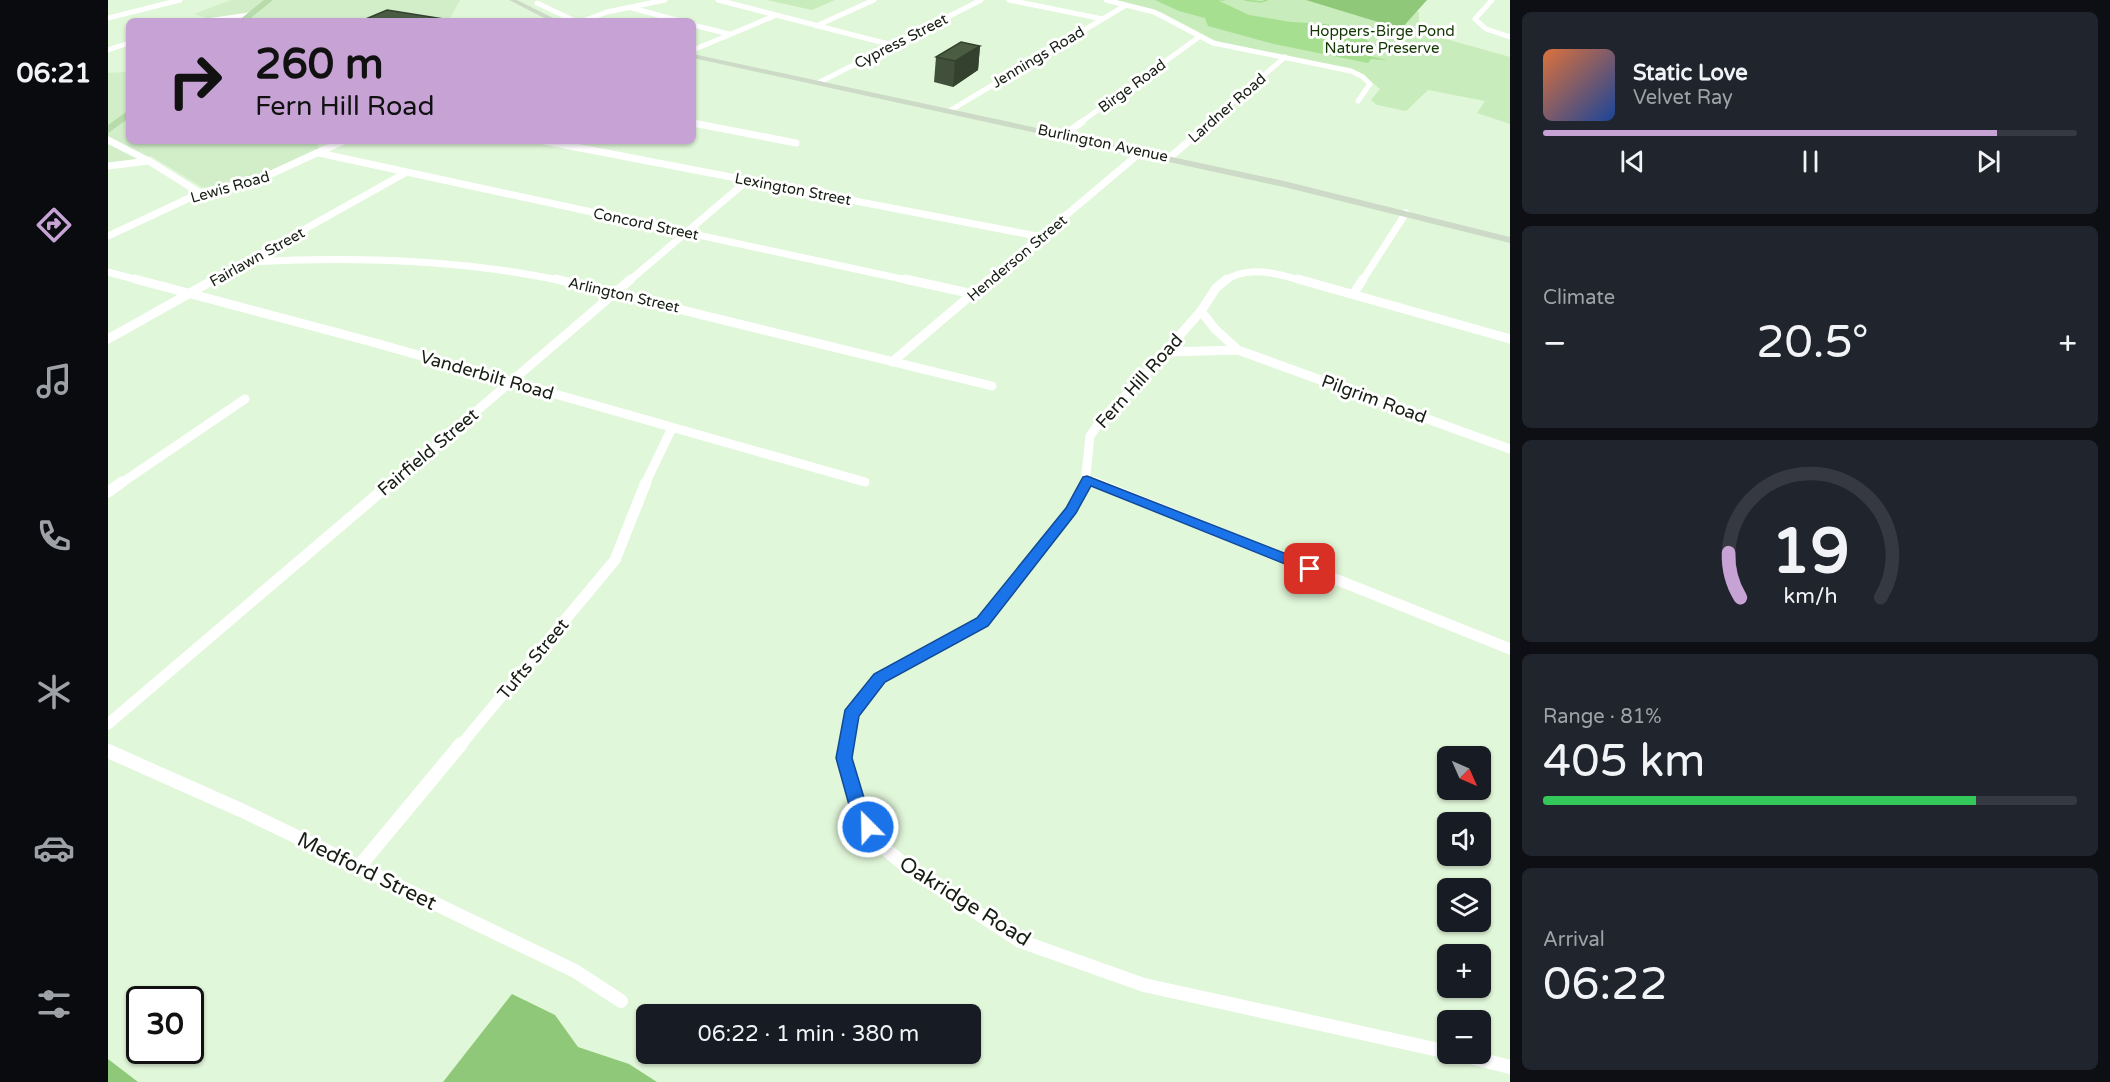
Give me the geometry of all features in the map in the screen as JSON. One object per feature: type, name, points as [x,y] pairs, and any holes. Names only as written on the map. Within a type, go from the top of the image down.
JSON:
[{"type":"highway","points":[[245,18],[269,0]]},
{"type":"highway","points":[[108,130],[126,115]]},
{"type":"main road","points":[[512,0],[550,18]]},
{"type":"main road","name":"Burlington Avenue","points":[[696,57],[1169,158],[1406,213],[1510,240]]},
{"type":"street","points":[[108,18],[180,0]]},
{"type":"street","points":[[593,18],[629,7],[665,0]]},
{"type":"street","points":[[718,0],[892,45]]},
{"type":"street","points":[[816,26],[874,0]]},
{"type":"street","name":"Cypress Street","points":[[820,82],[981,0]]},
{"type":"street","points":[[1009,0],[1103,19]]},
{"type":"street","points":[[1106,0],[1155,12],[1199,38],[1213,43],[1336,67],[1363,77],[1370,84],[1358,101]]},
{"type":"street","points":[[1492,0],[1475,19],[1478,24],[1487,29],[1510,38]]},
{"type":"street","points":[[537,3],[569,18]]},
{"type":"street","name":"Jennings Road","points":[[951,110],[1126,5]]},
{"type":"street","points":[[629,7],[669,18]]},
{"type":"street","points":[[696,49],[774,16]]},
{"type":"street","points":[[696,26],[729,34]]},
{"type":"street","name":"Birge Road","points":[[1064,135],[1199,38]]},
{"type":"street","points":[[108,50],[126,44]]},
{"type":"street","name":"Lardner Road","points":[[1169,158],[1285,57]]},
{"type":"street","points":[[696,124],[796,143]]},
{"type":"street","points":[[108,140],[149,161],[200,193]]},
{"type":"street","name":"Lewis Road","points":[[108,236],[200,193],[258,180],[337,144]]},
{"type":"street","name":"Lexington Street","points":[[560,144],[1042,237]]},
{"type":"street","name":"Henderson Street","points":[[892,362],[1141,152]]},
{"type":"street","name":"Concord Street","points":[[319,153],[973,294]]},
{"type":"street","points":[[108,166],[149,161]]},
{"type":"street","name":"Fairlawn Street","points":[[108,339],[405,173]]},
{"type":"street","name":"Fairfield Street","points":[[108,724],[748,180]]},
{"type":"street","points":[[1354,293],[1406,213]]},
{"type":"street","name":"Arlington Street","points":[[249,262],[323,258],[431,262],[522,272],[615,292],[992,386]]},
{"type":"street","name":"Vanderbilt Road","points":[[108,272],[372,342],[865,482]]},
{"type":"street","name":"Fern Hill Road","points":[[1087,480],[1090,436],[1102,419],[1166,352],[1201,311],[1216,288],[1234,274],[1272,272],[1354,293],[1510,339]]},
{"type":"street","name":"Pilgrim Road","points":[[1201,311],[1215,329],[1238,350]]},
{"type":"street","name":"Pilgrim Road","points":[[1166,352],[1238,350],[1510,449]]},
{"type":"street","points":[[108,492],[245,399]]},
{"type":"street","name":"Tufts Street","points":[[358,868],[615,560],[644,486],[672,428]]},
{"type":"street","points":[[1087,480],[1510,649]]},
{"type":"street","name":"Oakridge Road","points":[[1087,480],[1072,510],[983,622],[879,678],[851,715],[844,758],[860,812],[876,841],[907,867],[1020,941],[1144,985],[1437,1050]]},
{"type":"street","name":"Medford Street","points":[[108,751],[243,811],[575,971],[621,1001]]},
{"type":"street","points":[[1491,1062],[1510,1066]]},
{"type":"shaded area","points":[[231,0],[460,0],[451,18],[206,18],[194,14]]},
{"type":"shaded area","points":[[1155,0],[1217,0],[1249,15],[1291,22],[1326,24],[1359,34],[1372,44],[1396,52],[1381,48],[1360,49],[1365,55],[1387,60],[1371,59],[1368,63],[1274,44],[1208,26],[1205,18],[1179,11]]},
{"type":"shaded area","points":[[1306,0],[1427,0],[1401,29]]},
{"type":"shaded area","points":[[126,71],[126,144],[317,144],[319,148],[268,173],[232,185],[208,189],[151,156],[108,165],[108,73]]},
{"type":"shaded area","points":[[512,994],[555,1015],[578,1047],[629,1064],[657,1082],[443,1082]]},
{"type":"shaded area","points":[[108,1059],[138,1082],[108,1082]]},
{"type":"green space","points":[[767,0],[835,0],[812,10]]},
{"type":"green space","name":"Hoppers-Birge Pond Nature Preserve","points":[[1114,0],[1427,0],[1414,11],[1419,12],[1419,25],[1446,39],[1510,57],[1510,124],[1477,113],[1485,101],[1428,90],[1406,111],[1377,105],[1371,100],[1380,89],[1361,73],[1220,43],[1161,12]]},
{"type":"building","points":[[387,10],[437,18],[368,18]]},
{"type":"building","points":[[961,42],[980,46],[955,61],[936,57]]},
{"type":"waterway","points":[[1215,0],[1224,0]]},
{"type":"waterway","points":[[1245,0],[1261,2],[1267,0]]},
{"type":"route","points":[[868,827],[860,812],[844,758],[851,715],[879,678],[983,622],[1072,510],[1087,480],[1310,569]]}]
